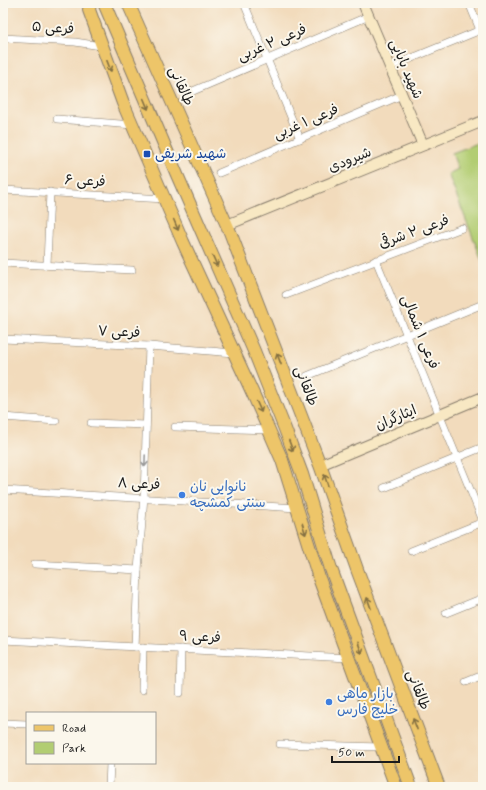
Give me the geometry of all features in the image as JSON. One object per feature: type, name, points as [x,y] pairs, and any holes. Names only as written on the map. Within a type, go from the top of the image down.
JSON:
[{"type":"main road","points":[[90,3],[89,10],[101,46],[182,242],[282,460],[318,578],[380,748],[396,787]]},
{"type":"main road","points":[[104,3],[169,157],[254,351],[302,474],[328,558],[412,787]]},
{"type":"main road","name":"طالقانی","points":[[128,3],[227,225],[320,465],[354,561],[439,787]]},
{"type":"main road","points":[[328,558],[331,612]]},
{"type":"street","points":[[244,3],[300,139]]},
{"type":"street","name":"شهید بابایی","points":[[363,3],[423,145]]},
{"type":"street","points":[[390,67],[481,30],[469,3]]},
{"type":"street","name":"فرعی ۲ غربی","points":[[186,94],[368,16]]},
{"type":"street","name":"فرعی ۵","points":[[3,38],[76,42],[101,46]]},
{"type":"street","name":"فرعی ۱ غربی","points":[[220,173],[402,95]]},
{"type":"street","points":[[57,119],[133,125]]},
{"type":"street","name":"شیرودی","points":[[227,225],[483,121]]},
{"type":"street","name":"فرعی ۶","points":[[3,190],[165,199]]},
{"type":"street","points":[[47,265],[50,192]]},
{"type":"street","name":"فرعی ۲ شرقی","points":[[376,260],[462,228]]},
{"type":"street","points":[[286,295],[376,260]]},
{"type":"street","name":"فرعی ۱ شمالی","points":[[376,260],[483,522]]},
{"type":"street","points":[[3,263],[132,270]]},
{"type":"street","points":[[307,376],[483,304]]},
{"type":"street","name":"فرعی ۷","points":[[3,339],[149,346],[234,353]]},
{"type":"street","points":[[135,647],[138,570],[144,498],[149,346]]},
{"type":"street","name":"ایثارگران","points":[[320,465],[483,396]]},
{"type":"street","points":[[3,417],[56,421]]},
{"type":"street","points":[[91,423],[146,425]]},
{"type":"street","points":[[175,427],[269,430]]},
{"type":"street","points":[[384,488],[483,448]]},
{"type":"street","name":"فرعی ۸","points":[[3,490],[297,508]]},
{"type":"street","points":[[411,551],[483,522]]},
{"type":"street","points":[[34,564],[138,570]]},
{"type":"street","points":[[446,613],[483,598]]},
{"type":"street","name":"فرعی ۹","points":[[3,640],[348,658]]},
{"type":"street","points":[[142,690],[143,647]]},
{"type":"street","points":[[180,693],[181,649]]},
{"type":"street","points":[[466,682],[483,675]]},
{"type":"street","points":[[3,723],[26,724]]},
{"type":"street","points":[[280,744],[380,748]]},
{"type":"street","points":[[109,787],[110,764]]},
{"type":"green space","points":[[483,141],[483,263],[448,174],[458,169],[452,153]]},
{"type":"place","name":"شهید شریفی","points":[[147,154]]},
{"type":"place","name":"نانوایی نان سنتی کمشچه","points":[[182,495]]},
{"type":"place","name":"بازار ماهی خلیج فارس","points":[[329,702]]}]
